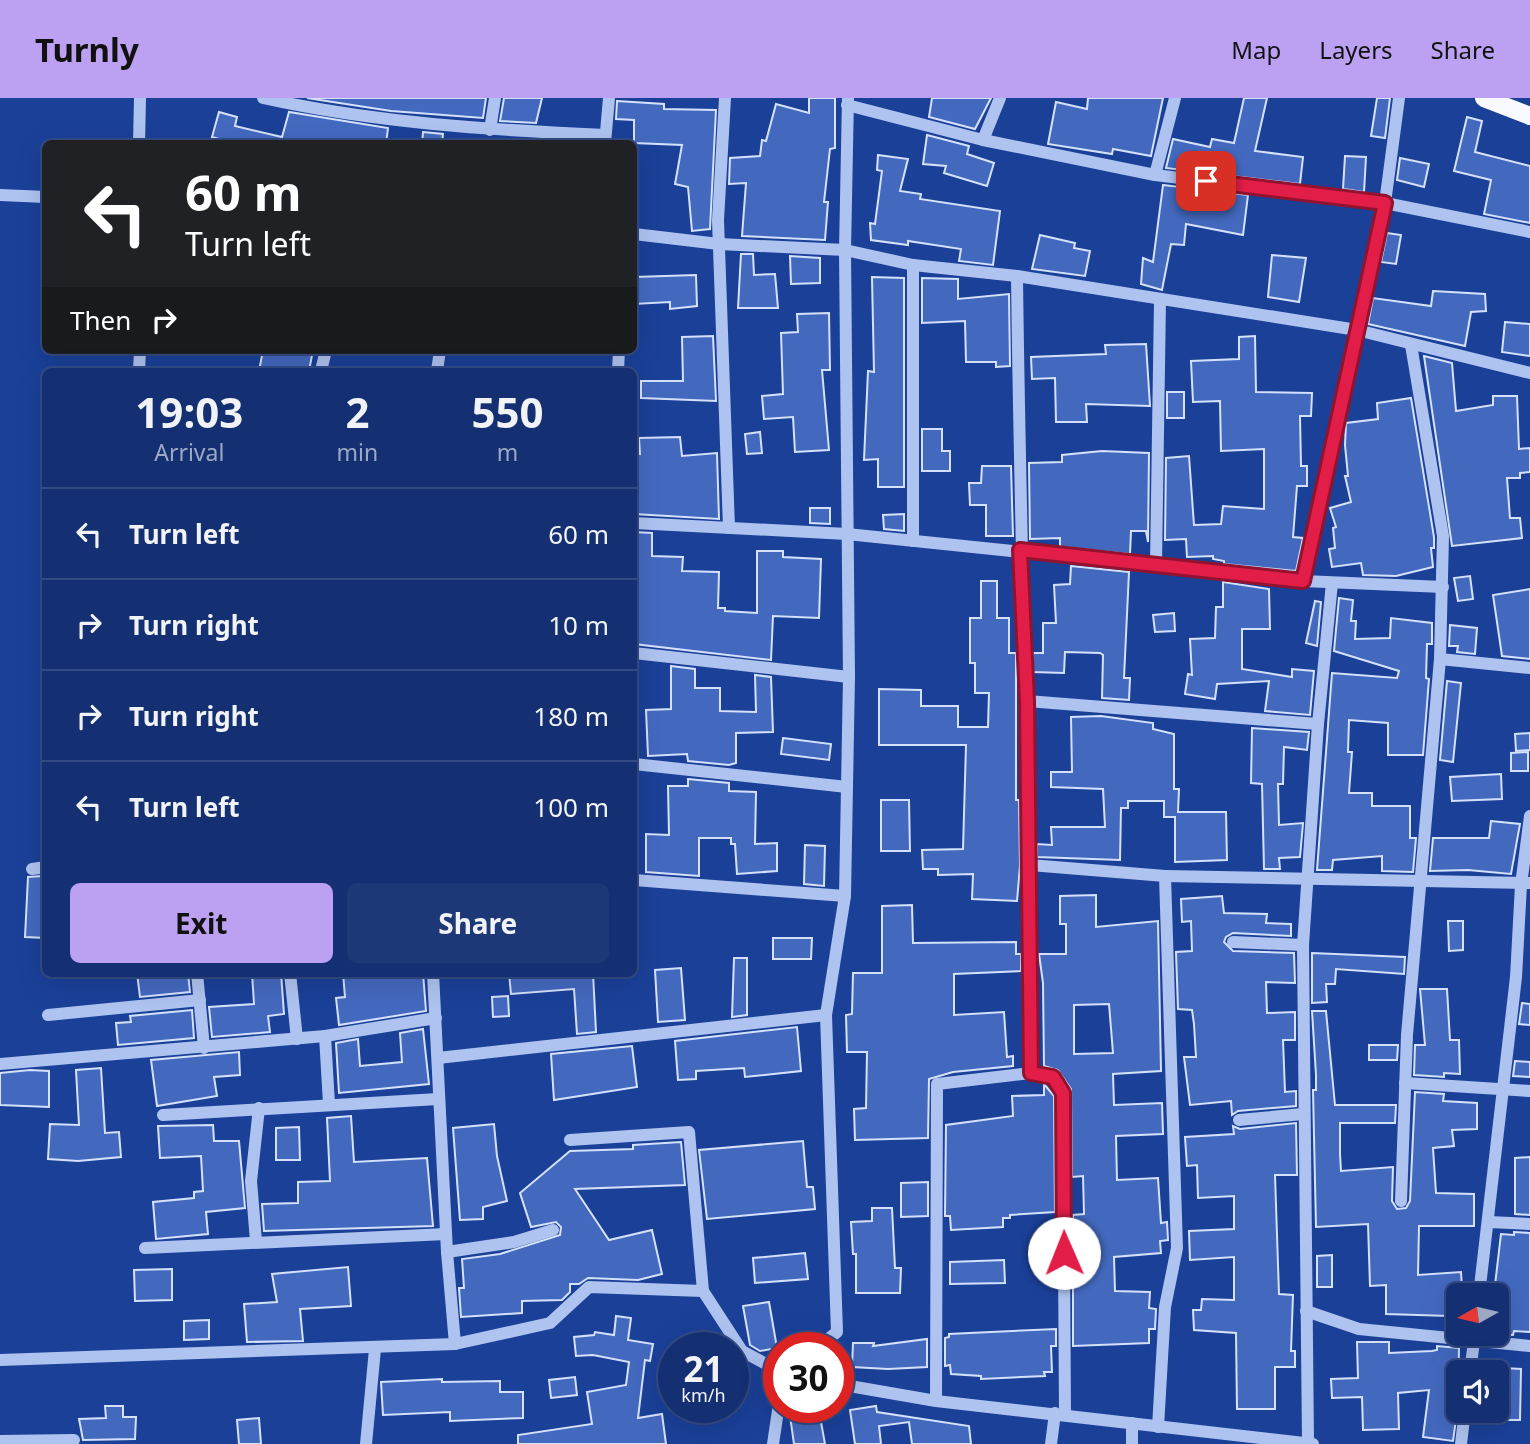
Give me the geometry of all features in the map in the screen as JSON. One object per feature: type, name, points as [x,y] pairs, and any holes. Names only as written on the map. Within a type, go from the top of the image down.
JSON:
[{"type":"main road","points":[[1484,98],[1530,116]]},
{"type":"street","points":[[139,140],[140,98]]},
{"type":"street","points":[[263,98],[326,112],[490,130],[605,139],[609,98]]},
{"type":"street","points":[[490,130],[495,98]]},
{"type":"street","points":[[725,98],[719,244],[729,528]]},
{"type":"street","points":[[984,140],[1000,98]]},
{"type":"street","points":[[1155,175],[1175,98]]},
{"type":"street","points":[[1303,581],[1385,203],[1399,98]]},
{"type":"street","points":[[837,1332],[826,1015],[845,896],[849,677],[845,250],[848,102],[984,140],[1155,175],[1385,203],[1530,232]]},
{"type":"street","points":[[0,195],[42,197]]},
{"type":"street","points":[[637,234],[719,244],[845,250],[914,265],[1017,276],[1357,330],[1530,373]]},
{"type":"street","points":[[913,541],[914,265]]},
{"type":"street","points":[[1017,276],[1020,550],[1027,701],[1030,865],[1031,1073]]},
{"type":"street","points":[[1156,565],[1160,300]]},
{"type":"street","points":[[1401,1201],[1405,1083],[1418,882],[1440,659],[1443,587],[1443,536],[1411,345]]},
{"type":"street","points":[[637,523],[847,534],[1303,581],[1443,587]]},
{"type":"street","points":[[1308,1443],[1303,945],[1318,724],[1332,583]]},
{"type":"street","points":[[637,653],[849,677]]},
{"type":"street","points":[[1440,659],[1530,668]]},
{"type":"street","points":[[1027,701],[1318,724]]},
{"type":"street","points":[[637,764],[847,787]]},
{"type":"street","points":[[1481,1283],[1526,884],[1530,816]]},
{"type":"street","points":[[1030,865],[1165,876],[1526,884]]},
{"type":"street","points":[[1158,1427],[1166,1307],[1177,1248],[1165,876]]},
{"type":"street","points":[[637,880],[845,896]]},
{"type":"street","points":[[1233,942],[1303,945]]},
{"type":"street","points":[[197,977],[204,1048]]},
{"type":"street","points":[[290,977],[297,1039]]},
{"type":"street","points":[[433,977],[447,1252],[455,1345]]},
{"type":"street","points":[[1516,977],[1530,977]]},
{"type":"street","points":[[48,1015],[200,1000]]},
{"type":"street","points":[[438,1058],[826,1015]]},
{"type":"street","points":[[0,1064],[297,1039],[436,1018]]},
{"type":"street","points":[[325,1036],[329,1104]]},
{"type":"street","points":[[936,1401],[937,1084],[1031,1073],[1053,1077],[1063,1093],[1060,1414],[1051,1444]]},
{"type":"street","points":[[1405,1083],[1530,1091]]},
{"type":"street","points":[[163,1115],[438,1099]]},
{"type":"street","points":[[256,1241],[251,1181],[259,1108]]},
{"type":"street","points":[[1239,1120],[1303,1114]]},
{"type":"street","points":[[570,1140],[689,1132],[703,1291],[743,1351],[763,1362]]},
{"type":"street","points":[[1489,1222],[1530,1224]]},
{"type":"street","points":[[447,1252],[514,1242],[553,1230]]},
{"type":"street","points":[[145,1248],[446,1234]]},
{"type":"street","points":[[0,1360],[455,1345],[550,1323],[589,1287],[703,1291]]},
{"type":"street","points":[[1306,1311],[1359,1329],[1446,1336]]},
{"type":"street","points":[[1509,1343],[1530,1346]]},
{"type":"street","points":[[366,1444],[374,1349]]},
{"type":"street","points":[[854,1387],[936,1401],[1314,1444]]},
{"type":"street","points":[[773,1444],[776,1423]]},
{"type":"street","points":[[1132,1423],[1132,1444]]},
{"type":"street","points":[[1461,1444],[1463,1423]]},
{"type":"street","points":[[0,1441],[74,1440]]},
{"type":"building","points":[[307,98],[486,98],[483,118],[391,111]]},
{"type":"building","points":[[504,98],[542,98],[536,123],[500,121]]},
{"type":"building","points":[[809,98],[835,98],[835,148],[830,149],[824,202],[828,202],[825,240],[742,236],[746,183],[729,184],[730,158],[760,156],[762,140],[766,141],[776,104],[809,113]]},
{"type":"building","points":[[932,98],[991,98],[975,129],[929,117]]},
{"type":"building","points":[[1088,98],[1163,98],[1151,156],[1113,149],[1112,154],[1048,144],[1056,102],[1087,109]]},
{"type":"building","points":[[1244,98],[1267,98],[1255,151],[1303,157],[1300,184],[1166,168],[1173,139],[1210,147],[1212,139],[1234,143]]},
{"type":"building","points":[[1377,98],[1390,98],[1385,138],[1371,136]]},
{"type":"building","points":[[617,101],[664,104],[664,109],[716,110],[710,229],[692,231],[688,187],[675,184],[682,145],[637,143],[637,140],[634,140],[634,120],[616,119]]},
{"type":"building","points":[[219,112],[237,117],[235,126],[282,137],[289,112],[388,128],[386,140],[223,140],[212,137]]},
{"type":"building","points":[[1467,117],[1482,121],[1475,152],[1530,166],[1530,223],[1484,214],[1491,180],[1454,171]]},
{"type":"building","points":[[423,132],[443,134],[442,140],[422,140]]},
{"type":"building","points":[[927,135],[969,146],[967,154],[994,163],[987,186],[944,173],[946,166],[923,164]]},
{"type":"building","points":[[878,155],[908,159],[900,191],[921,194],[920,199],[1000,211],[993,265],[959,261],[961,249],[908,241],[908,245],[871,240],[870,223],[875,224],[882,171],[877,170]]},
{"type":"building","points":[[1345,156],[1366,157],[1364,192],[1343,189]]},
{"type":"building","points":[[1400,158],[1429,164],[1424,187],[1397,180]]},
{"type":"building","points":[[1163,185],[1248,195],[1243,235],[1186,224],[1184,245],[1171,244],[1162,290],[1141,284],[1143,258],[1153,262]]},
{"type":"building","points":[[1387,233],[1401,235],[1396,264],[1381,262]]},
{"type":"building","points":[[1040,235],[1075,243],[1074,248],[1090,251],[1085,276],[1032,269]]},
{"type":"building","points":[[741,254],[753,254],[754,275],[775,274],[778,308],[738,308]]},
{"type":"building","points":[[1272,255],[1306,258],[1299,302],[1268,297]]},
{"type":"building","points":[[790,256],[820,258],[820,283],[791,284]]},
{"type":"building","points":[[696,275],[697,306],[670,309],[670,302],[637,304],[637,277]]},
{"type":"building","points":[[872,277],[904,278],[904,487],[878,487],[878,459],[864,460],[868,371],[874,372]]},
{"type":"building","points":[[922,278],[958,279],[958,299],[1009,294],[1010,366],[996,367],[996,362],[966,362],[965,321],[922,323]]},
{"type":"building","points":[[1433,291],[1485,294],[1486,311],[1471,312],[1465,346],[1368,324],[1373,298],[1431,306]]},
{"type":"building","points":[[829,313],[830,370],[822,370],[829,450],[795,452],[793,417],[764,419],[762,396],[783,394],[781,333],[798,332],[797,314]]},
{"type":"building","points":[[1505,322],[1530,324],[1530,356],[1502,352]]},
{"type":"building","points":[[713,336],[716,401],[641,398],[641,381],[683,381],[682,337]]},
{"type":"building","points":[[1255,336],[1256,392],[1312,393],[1311,416],[1300,416],[1301,466],[1307,466],[1307,486],[1297,486],[1293,537],[1303,538],[1296,571],[1224,564],[1224,561],[1213,559],[1213,556],[1187,557],[1186,539],[1165,540],[1166,458],[1189,456],[1194,525],[1221,524],[1223,506],[1264,509],[1264,449],[1221,451],[1220,401],[1193,402],[1191,361],[1239,359],[1239,337]]},
{"type":"building","points":[[1146,344],[1150,406],[1086,404],[1087,422],[1056,422],[1055,378],[1032,379],[1031,357],[1106,354],[1105,345]]},
{"type":"building","points":[[262,354],[312,354],[310,368],[260,368]]},
{"type":"building","points":[[1424,356],[1452,363],[1456,411],[1493,405],[1493,396],[1517,396],[1519,449],[1530,448],[1530,472],[1520,473],[1520,478],[1507,478],[1510,518],[1520,518],[1522,538],[1452,546]]},
{"type":"building","points":[[1167,392],[1184,392],[1184,418],[1167,418]]},
{"type":"building","points":[[1411,398],[1434,537],[1434,548],[1431,548],[1433,567],[1396,576],[1363,575],[1361,563],[1332,567],[1329,549],[1335,548],[1333,528],[1336,527],[1330,508],[1351,502],[1345,476],[1348,476],[1346,423],[1378,419],[1377,403]]},
{"type":"building","points":[[922,429],[942,429],[942,451],[950,451],[950,471],[922,471]]},
{"type":"building","points":[[760,432],[762,453],[747,454],[745,434]]},
{"type":"building","points":[[680,437],[682,456],[717,453],[719,519],[637,514],[639,438]]},
{"type":"building","points":[[1102,451],[1149,453],[1148,542],[1146,531],[1131,531],[1130,554],[1060,547],[1060,538],[1030,539],[1029,463],[1062,462],[1062,455]]},
{"type":"building","points":[[982,466],[1011,466],[1013,536],[986,536],[986,505],[970,505],[969,483],[981,483]]},
{"type":"building","points":[[810,508],[830,508],[830,524],[810,523]]},
{"type":"building","points":[[904,514],[904,531],[884,529],[883,515]]},
{"type":"building","points":[[637,532],[652,533],[652,556],[683,557],[682,571],[719,572],[718,608],[725,608],[725,611],[757,613],[757,551],[783,551],[783,557],[821,559],[819,618],[773,616],[771,660],[637,644]]},
{"type":"building","points":[[1071,566],[1129,572],[1124,678],[1130,678],[1129,700],[1102,698],[1103,655],[1100,653],[1065,652],[1064,673],[1033,672],[1033,653],[1043,653],[1043,623],[1056,623],[1054,585],[1070,584]]},
{"type":"building","points":[[1470,576],[1473,599],[1458,601],[1454,578]]},
{"type":"building","points":[[981,581],[997,581],[997,618],[1009,618],[1009,653],[1016,653],[1016,800],[1019,800],[1020,866],[1017,901],[972,899],[973,874],[938,875],[938,869],[923,869],[922,850],[963,849],[966,745],[879,745],[879,689],[921,690],[921,706],[958,706],[958,727],[988,727],[989,693],[975,693],[975,663],[970,663],[970,618],[981,618]]},
{"type":"building","points":[[1223,582],[1269,589],[1270,629],[1242,629],[1242,669],[1292,677],[1292,669],[1314,671],[1310,715],[1265,711],[1269,681],[1217,684],[1215,699],[1185,694],[1188,674],[1192,675],[1190,639],[1215,638],[1216,607],[1223,607]]},
{"type":"building","points":[[1530,589],[1530,659],[1502,656],[1493,595]]},
{"type":"building","points":[[1339,598],[1353,600],[1351,621],[1356,621],[1355,639],[1390,638],[1391,618],[1432,623],[1432,644],[1427,644],[1426,678],[1429,679],[1423,755],[1388,755],[1388,723],[1349,720],[1348,752],[1352,752],[1349,793],[1372,793],[1372,806],[1410,806],[1410,838],[1416,838],[1413,872],[1382,871],[1382,856],[1333,860],[1332,870],[1317,870],[1332,673],[1397,678],[1399,671],[1334,651]]},
{"type":"building","points":[[1315,601],[1321,602],[1317,646],[1306,643]]},
{"type":"building","points":[[1174,613],[1175,631],[1155,632],[1153,615]]},
{"type":"building","points":[[1450,625],[1477,628],[1475,654],[1457,652],[1458,646],[1449,646]]},
{"type":"building","points":[[671,666],[695,669],[695,688],[720,688],[720,711],[756,712],[755,675],[771,677],[773,732],[736,733],[736,763],[729,765],[688,761],[687,754],[648,756],[646,710],[671,709]]},
{"type":"building","points":[[1447,681],[1461,683],[1453,762],[1440,760]]},
{"type":"building","points":[[1101,716],[1153,723],[1153,729],[1174,734],[1174,789],[1179,789],[1178,812],[1226,812],[1227,860],[1175,862],[1175,817],[1164,817],[1164,801],[1128,801],[1128,808],[1121,808],[1120,860],[1037,857],[1037,844],[1052,845],[1051,827],[1105,827],[1103,789],[1051,787],[1051,772],[1072,772],[1071,717]]},
{"type":"building","points":[[1252,728],[1309,732],[1307,750],[1284,747],[1283,784],[1278,784],[1279,825],[1303,823],[1300,857],[1279,858],[1280,869],[1264,869],[1262,784],[1251,783]]},
{"type":"building","points":[[1530,733],[1530,750],[1516,751],[1515,734]]},
{"type":"building","points":[[783,738],[831,744],[829,760],[781,754]]},
{"type":"building","points":[[1528,752],[1528,771],[1511,771],[1511,753]]},
{"type":"building","points":[[1501,774],[1502,799],[1452,801],[1450,777]]},
{"type":"building","points":[[688,779],[729,783],[729,791],[756,792],[755,844],[777,843],[777,871],[737,874],[735,844],[731,844],[731,838],[699,838],[699,876],[646,872],[646,834],[669,835],[668,786],[688,786]]},
{"type":"building","points":[[881,800],[909,800],[910,851],[881,851]]},
{"type":"building","points":[[1491,821],[1520,824],[1511,874],[1468,870],[1430,871],[1433,838],[1489,838]]},
{"type":"building","points":[[805,845],[825,846],[824,886],[804,884]]},
{"type":"building","points":[[42,876],[42,938],[25,937],[28,877]]},
{"type":"building","points":[[1096,895],[1096,927],[1158,921],[1161,1071],[1113,1074],[1114,1105],[1162,1103],[1163,1134],[1116,1136],[1117,1180],[1158,1178],[1161,1223],[1167,1222],[1168,1240],[1160,1241],[1161,1253],[1114,1257],[1115,1291],[1150,1292],[1149,1308],[1156,1309],[1155,1329],[1149,1329],[1149,1343],[1073,1346],[1073,1215],[1084,1214],[1083,1176],[1072,1177],[1071,1089],[1058,1070],[1044,1066],[1043,983],[1039,954],[1066,954],[1066,924],[1060,924],[1060,896]],"holes":[[[1109,1004],[1113,1053],[1074,1054],[1074,1005]]]},
{"type":"building","points":[[1222,896],[1224,913],[1267,914],[1266,923],[1291,924],[1291,936],[1233,933],[1226,937],[1224,942],[1233,951],[1294,953],[1295,983],[1266,982],[1267,1013],[1295,1012],[1295,1040],[1283,1040],[1285,1092],[1296,1091],[1296,1106],[1238,1111],[1232,1115],[1231,1101],[1190,1105],[1184,1057],[1196,1057],[1194,1024],[1192,1010],[1178,1009],[1176,952],[1192,951],[1191,921],[1182,922],[1181,899]]},
{"type":"building","points":[[912,905],[913,943],[1016,942],[1016,954],[1021,954],[1021,971],[954,974],[954,1015],[1004,1012],[1007,1057],[1013,1056],[1013,1066],[953,1072],[929,1079],[928,1138],[855,1140],[854,1109],[866,1108],[867,1052],[847,1052],[846,1015],[852,1014],[853,973],[882,973],[882,906]]},
{"type":"building","points":[[1448,921],[1463,921],[1463,950],[1449,951]]},
{"type":"building","points":[[773,938],[812,938],[811,959],[773,959]]},
{"type":"building","points":[[1312,953],[1405,957],[1404,974],[1336,969],[1335,984],[1326,984],[1327,1002],[1312,1003]]},
{"type":"building","points":[[734,958],[747,958],[747,1015],[732,1017]]},
{"type":"building","points":[[681,968],[685,1020],[658,1022],[655,970]]},
{"type":"building","points":[[138,977],[188,977],[190,992],[140,997]]},
{"type":"building","points":[[252,977],[281,977],[284,1014],[268,1016],[270,1032],[212,1037],[209,1007],[254,1004]]},
{"type":"building","points":[[343,977],[423,977],[426,1011],[339,1025],[336,998],[345,997]]},
{"type":"building","points":[[509,977],[593,977],[596,1032],[577,1034],[574,989],[511,994]]},
{"type":"building","points":[[1420,989],[1447,989],[1450,1040],[1459,1040],[1460,1074],[1444,1073],[1444,1077],[1414,1075],[1415,1045],[1425,1045]]},
{"type":"building","points":[[508,996],[509,1016],[493,1017],[492,997]]},
{"type":"building","points":[[1522,1003],[1530,1004],[1530,1025],[1519,1024]]},
{"type":"building","points":[[192,1010],[194,1038],[118,1045],[116,1023],[131,1022],[130,1016]]},
{"type":"building","points":[[1312,1011],[1326,1011],[1335,1105],[1396,1105],[1395,1123],[1340,1123],[1341,1171],[1393,1167],[1392,1201],[1397,1209],[1406,1208],[1410,1201],[1415,1092],[1444,1094],[1443,1101],[1477,1103],[1477,1129],[1452,1130],[1454,1146],[1433,1148],[1436,1193],[1474,1194],[1474,1226],[1419,1226],[1418,1275],[1461,1272],[1462,1283],[1446,1283],[1446,1316],[1386,1314],[1386,1285],[1370,1286],[1368,1224],[1316,1227],[1313,1090],[1316,1090]]},
{"type":"building","points":[[797,1027],[801,1071],[745,1077],[744,1068],[696,1071],[696,1079],[678,1080],[675,1041]]},
{"type":"building","points":[[423,1029],[429,1084],[339,1093],[336,1043],[358,1039],[360,1066],[402,1062],[400,1033]]},
{"type":"building","points":[[1369,1045],[1398,1045],[1397,1060],[1369,1060]]},
{"type":"building","points":[[632,1046],[637,1087],[554,1100],[551,1054]]},
{"type":"building","points":[[239,1052],[240,1075],[214,1077],[217,1096],[157,1106],[151,1060]]},
{"type":"building","points":[[1515,1061],[1530,1062],[1530,1077],[1513,1076]]},
{"type":"building","points":[[101,1068],[105,1133],[119,1132],[121,1157],[78,1161],[48,1159],[50,1124],[79,1125],[76,1070]]},
{"type":"building","points":[[49,1071],[49,1107],[0,1105],[0,1073]]},
{"type":"building","points":[[1044,1084],[1054,1096],[1055,1212],[1010,1215],[1010,1218],[1003,1218],[1003,1227],[951,1230],[950,1216],[945,1216],[946,1125],[1013,1116],[1012,1096],[1044,1095]]},
{"type":"building","points":[[351,1116],[354,1162],[427,1158],[433,1226],[264,1231],[262,1204],[298,1203],[298,1182],[330,1181],[327,1118]]},
{"type":"building","points":[[1296,1123],[1297,1175],[1275,1175],[1279,1294],[1293,1295],[1291,1351],[1295,1351],[1295,1367],[1275,1367],[1275,1409],[1237,1409],[1236,1333],[1194,1330],[1193,1310],[1201,1310],[1202,1299],[1234,1300],[1234,1257],[1190,1260],[1189,1231],[1234,1229],[1234,1196],[1198,1198],[1197,1165],[1187,1166],[1185,1137],[1234,1134],[1233,1126],[1240,1129]]},
{"type":"building","points":[[494,1124],[497,1156],[507,1201],[483,1207],[483,1219],[460,1220],[453,1128]]},
{"type":"building","points":[[213,1125],[214,1141],[239,1141],[245,1208],[206,1212],[208,1234],[156,1239],[153,1202],[194,1198],[194,1192],[203,1191],[201,1156],[160,1158],[158,1126]]},
{"type":"building","points":[[299,1127],[300,1160],[276,1160],[276,1128]]},
{"type":"building","points":[[803,1141],[807,1187],[813,1187],[815,1209],[707,1219],[699,1150]]},
{"type":"building","points":[[681,1142],[685,1185],[575,1189],[609,1240],[652,1230],[662,1274],[638,1280],[588,1278],[579,1284],[570,1284],[570,1292],[562,1300],[522,1301],[522,1313],[461,1317],[459,1288],[464,1288],[462,1259],[500,1254],[560,1235],[561,1227],[556,1222],[531,1227],[520,1193],[570,1151],[633,1149],[633,1145]]},
{"type":"building","points":[[1530,1157],[1530,1215],[1515,1214],[1515,1158]]},
{"type":"building","points":[[928,1182],[928,1216],[901,1217],[901,1183]]},
{"type":"building","points":[[872,1208],[892,1208],[895,1268],[901,1268],[900,1293],[856,1293],[856,1254],[853,1254],[851,1222],[872,1221]]},
{"type":"building","points":[[1514,1232],[1530,1233],[1530,1332],[1514,1331],[1513,1335],[1509,1335],[1509,1283],[1495,1283],[1501,1234],[1514,1235]]},
{"type":"building","points":[[805,1253],[808,1279],[755,1283],[753,1258]]},
{"type":"building","points":[[1332,1255],[1332,1287],[1317,1287],[1317,1256]]},
{"type":"building","points":[[1004,1260],[1005,1283],[950,1284],[950,1262]]},
{"type":"building","points":[[348,1267],[351,1306],[300,1309],[303,1341],[247,1342],[244,1304],[277,1302],[272,1274]]},
{"type":"building","points":[[172,1269],[172,1300],[135,1301],[134,1270]]},
{"type":"building","points":[[769,1302],[774,1332],[763,1332],[763,1350],[750,1345],[743,1306]]},
{"type":"building","points":[[616,1316],[631,1318],[628,1340],[653,1344],[650,1361],[645,1360],[638,1418],[658,1415],[658,1423],[663,1423],[666,1444],[518,1444],[518,1435],[592,1424],[587,1392],[626,1385],[629,1362],[593,1355],[576,1356],[574,1337],[594,1335],[595,1332],[614,1335]]},
{"type":"building","points":[[209,1320],[209,1339],[184,1340],[184,1321]]},
{"type":"building","points":[[1056,1329],[1056,1346],[1051,1346],[1052,1372],[1044,1372],[1045,1376],[981,1379],[981,1376],[951,1374],[950,1365],[945,1366],[945,1338],[949,1337],[949,1334]]},
{"type":"building","points":[[927,1339],[927,1367],[854,1367],[854,1343],[874,1343],[873,1346]]},
{"type":"building","points":[[1357,1342],[1389,1342],[1389,1353],[1432,1351],[1437,1350],[1437,1346],[1459,1348],[1459,1360],[1446,1360],[1446,1423],[1456,1423],[1453,1441],[1423,1437],[1429,1390],[1398,1393],[1399,1429],[1363,1430],[1362,1397],[1332,1398],[1331,1379],[1358,1378]]},
{"type":"building","points":[[1509,1368],[1521,1369],[1520,1420],[1509,1420]]},
{"type":"building","points":[[575,1377],[577,1395],[551,1398],[549,1380]]},
{"type":"building","points":[[442,1379],[442,1382],[500,1381],[500,1392],[523,1392],[523,1418],[450,1421],[450,1412],[383,1415],[381,1382]]},
{"type":"building","points":[[105,1406],[123,1406],[123,1417],[136,1417],[135,1439],[83,1440],[79,1419],[106,1418]]},
{"type":"building","points":[[876,1406],[877,1412],[969,1426],[971,1444],[912,1444],[909,1422],[879,1426],[881,1444],[855,1444],[852,1423],[854,1409]]},
{"type":"building","points":[[259,1418],[261,1444],[239,1444],[237,1420]]},
{"type":"building","points":[[791,1423],[821,1423],[825,1444],[794,1444]]},
{"type":"route","points":[[1064,1253],[1063,1093],[1053,1077],[1031,1073],[1027,701],[1020,550],[1303,581],[1385,203],[1206,181]]}]
